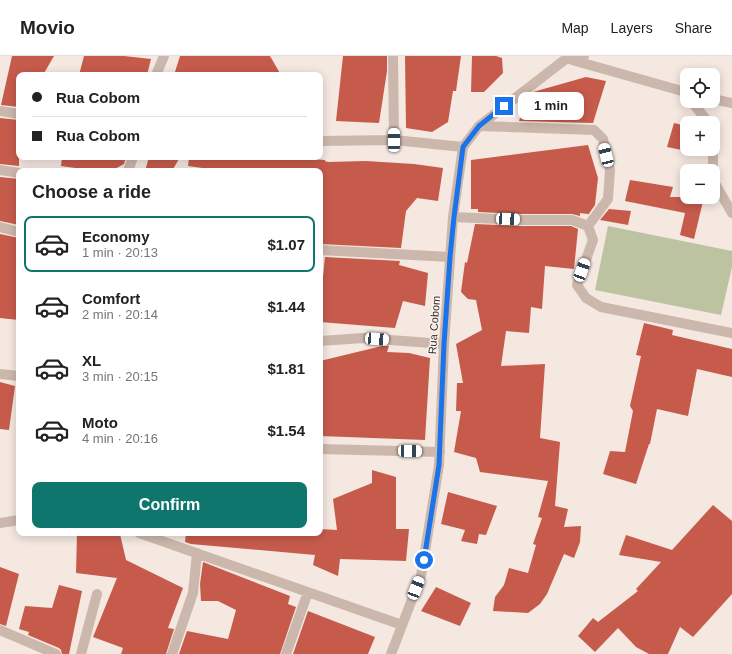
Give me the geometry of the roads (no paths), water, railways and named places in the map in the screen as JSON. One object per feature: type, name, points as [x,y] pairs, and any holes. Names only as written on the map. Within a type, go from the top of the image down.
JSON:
[{"type":"street","points":[[157,72],[164,56]]},
{"type":"street","points":[[393,56],[394,140]]},
{"type":"street","points":[[562,57],[584,56]]},
{"type":"street","points":[[562,57],[680,92]]},
{"type":"street","name":"Rua Cobom","points":[[391,654],[421,576],[439,465],[444,344],[450,257],[463,147],[479,126],[562,57]]},
{"type":"street","points":[[720,100],[732,103]]},
{"type":"street","points":[[697,108],[704,116]]},
{"type":"street","points":[[0,111],[16,114]]},
{"type":"street","points":[[479,126],[594,130],[603,139],[610,170],[608,199],[588,226]]},
{"type":"street","points":[[323,141],[394,140],[463,147]]},
{"type":"street","points":[[0,170],[16,173]]},
{"type":"street","points":[[720,192],[732,213]]},
{"type":"street","points":[[454,217],[522,220],[572,220],[588,226],[593,240],[577,285],[586,298],[601,307],[732,333]]},
{"type":"street","points":[[0,227],[16,231]]},
{"type":"street","points":[[323,250],[450,257]]},
{"type":"street","points":[[323,341],[363,338],[444,344]]},
{"type":"street","points":[[0,374],[16,376]]},
{"type":"street","points":[[323,449],[440,452]]},
{"type":"street","points":[[0,522],[16,520]]},
{"type":"street","points":[[148,536],[402,625]]},
{"type":"street","points":[[172,654],[193,593],[197,553]]},
{"type":"street","points":[[286,654],[308,592]]},
{"type":"street","points":[[80,654],[97,594]]},
{"type":"street","points":[[0,630],[56,654]]}]
